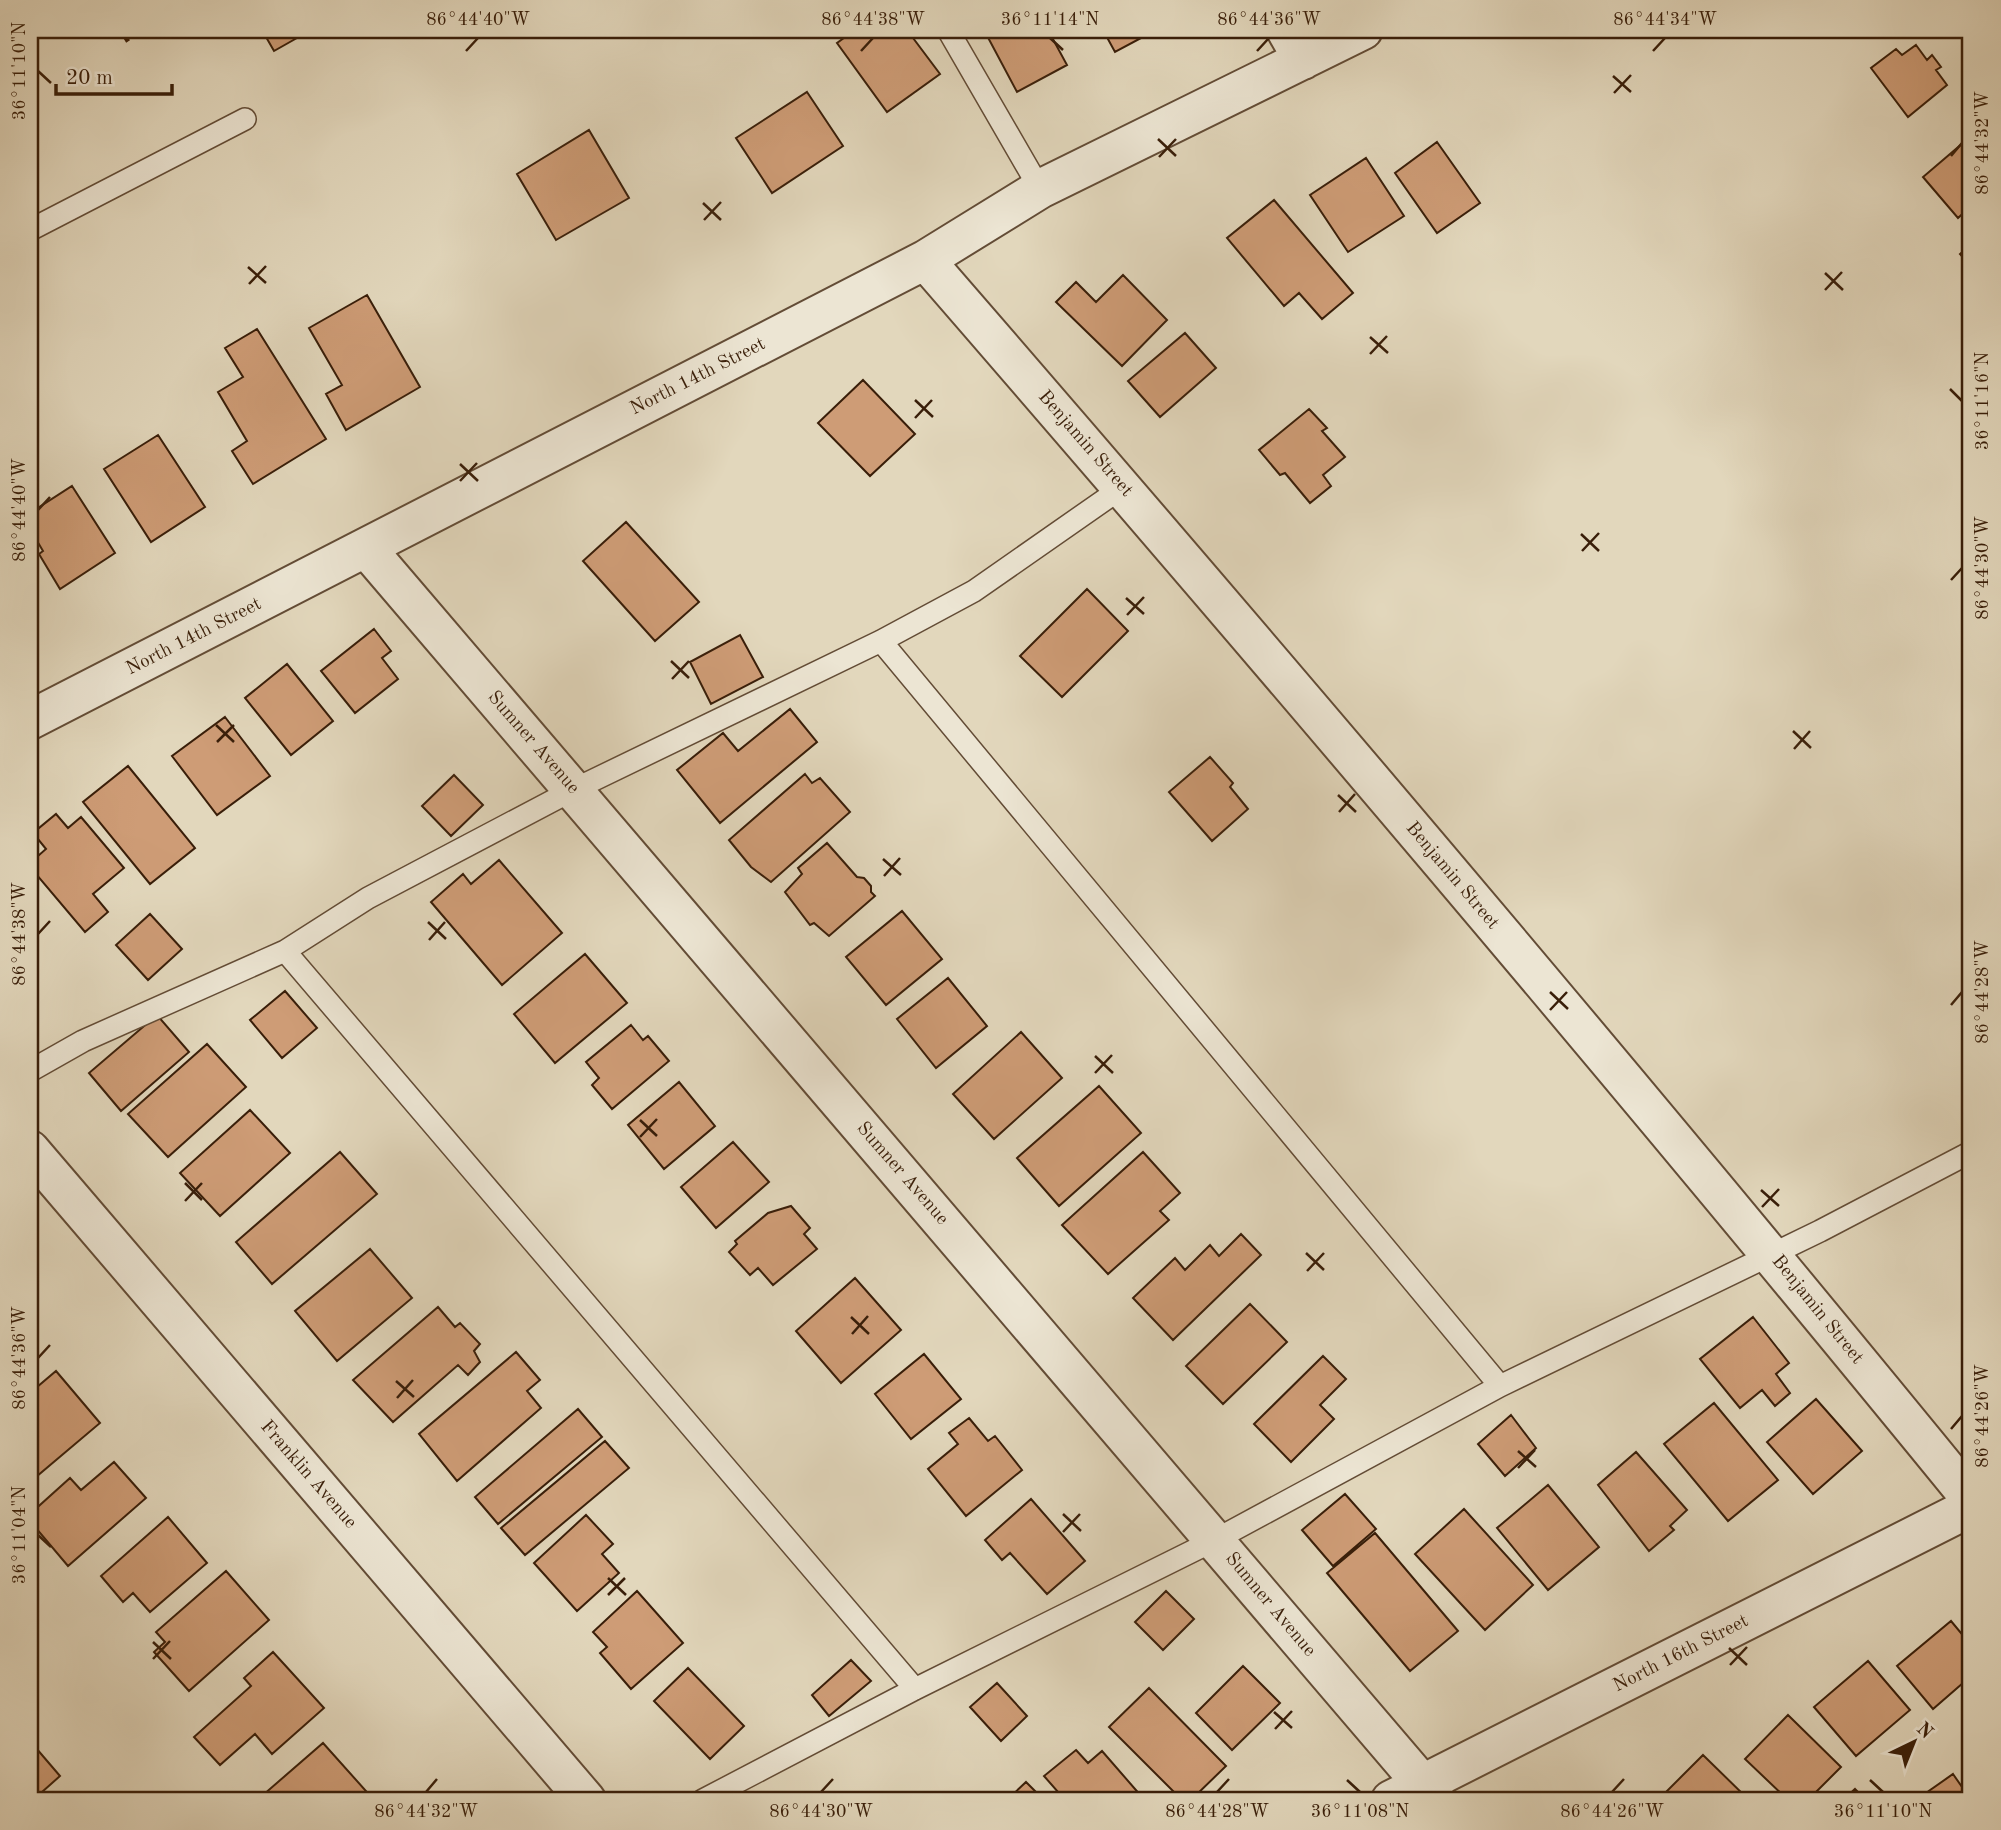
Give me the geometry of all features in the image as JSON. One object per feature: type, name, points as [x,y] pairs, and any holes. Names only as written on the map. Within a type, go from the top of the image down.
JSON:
[{"type":"street","name":"North 14th Street","points":[[30,720],[925,260],[1040,189],[1295,45],[1363,30]]},
{"type":"street","name":"Benjamin Street","points":[[925,260],[1123,487],[1771,1253],[1971,1499]]},
{"type":"street","name":"Sumner Avenue","points":[[366,548],[1215,1540],[1416,1795]]},
{"type":"street","name":"Franklin Avenue","points":[[30,1150],[586,1800]]},
{"type":"street","name":"North 16th Street","points":[[1416,1795],[1971,1507]]},
{"type":"lane","points":[[948,30],[1040,189]]},
{"type":"lane","points":[[30,230],[245,119]]},
{"type":"lane","points":[[30,1071],[83,1041],[285,951],[368,898],[573,790],[881,641],[974,591],[1123,487]]},
{"type":"lane","points":[[881,641],[1500,1386]]},
{"type":"lane","points":[[285,951],[915,1689]]},
{"type":"lane","points":[[703,1800],[915,1689],[1215,1540],[1500,1386],[1971,1152]]},
{"type":"path","points":[[121,30],[129,43]]},
{"type":"building","points":[[262,30],[311,30],[274,51]]},
{"type":"building","points":[[855,30],[907,30],[940,74],[887,112],[837,43]]},
{"type":"building","points":[[984,30],[1048,30],[1067,65],[1017,92]]},
{"type":"building","points":[[1103,30],[1156,30],[1115,52]]},
{"type":"building","points":[[1916,45],[1927,60],[1932,55],[1941,67],[1936,70],[1947,85],[1908,117],[1871,68],[1896,49],[1902,55]]},
{"type":"building","points":[[807,92],[843,146],[772,193],[736,138]]},
{"type":"building","points":[[589,130],[629,198],[556,240],[517,174]]},
{"type":"building","points":[[1970,137],[1971,206],[1958,218],[1923,177]]},
{"type":"building","points":[[1437,142],[1480,203],[1437,233],[1395,173]]},
{"type":"building","points":[[1366,158],[1404,216],[1348,252],[1310,195]]},
{"type":"building","points":[[1274,200],[1353,293],[1322,319],[1299,293],[1284,306],[1227,238]]},
{"type":"building","points":[[1971,244],[1971,267],[1960,254]]},
{"type":"building","points":[[1123,275],[1167,320],[1122,366],[1056,302],[1076,282],[1096,302]]},
{"type":"building","points":[[367,295],[420,387],[346,430],[326,394],[342,385],[309,328]]},
{"type":"building","points":[[257,329],[326,439],[253,484],[232,451],[247,441],[218,392],[243,377],[225,348]]},
{"type":"building","points":[[1185,333],[1216,368],[1160,417],[1128,381]]},
{"type":"building","points":[[863,380],[915,434],[870,476],[818,423]]},
{"type":"building","points":[[1309,409],[1327,428],[1322,431],[1345,457],[1323,475],[1331,486],[1310,503],[1285,473],[1280,475],[1259,450]]},
{"type":"building","points":[[158,435],[205,507],[151,542],[104,469]]},
{"type":"building","points":[[72,486],[115,553],[60,589],[39,554],[43,551],[30,529],[30,513]]},
{"type":"building","points":[[626,522],[699,602],[655,641],[583,561]]},
{"type":"building","points":[[1087,589],[1128,631],[1062,697],[1020,656]]},
{"type":"building","points":[[374,629],[391,651],[382,658],[398,679],[355,713],[321,671]]},
{"type":"building","points":[[740,635],[763,677],[711,704],[690,662]]},
{"type":"building","points":[[287,664],[333,721],[291,755],[245,698]]},
{"type":"building","points":[[790,709],[817,742],[720,823],[677,770],[723,733],[738,751]]},
{"type":"building","points":[[225,717],[270,776],[217,815],[172,756]]},
{"type":"building","points":[[1210,757],[1233,783],[1230,787],[1248,809],[1212,841],[1169,792]]},
{"type":"building","points":[[128,766],[195,848],[150,884],[83,802]]},
{"type":"building","points":[[805,774],[812,783],[820,778],[850,812],[771,882],[751,867],[729,840]]},
{"type":"building","points":[[454,775],[483,805],[451,836],[422,806]]},
{"type":"building","points":[[56,814],[68,828],[81,817],[124,868],[93,894],[108,912],[85,932],[30,867],[30,863],[46,849],[33,833]]},
{"type":"building","points":[[827,843],[857,877],[864,878],[875,896],[829,936],[814,923],[810,925],[785,892],[802,874],[798,868]]},
{"type":"building","points":[[499,860],[562,933],[502,985],[431,902],[463,874],[471,884]]},
{"type":"building","points":[[902,911],[942,959],[886,1005],[846,957]]},
{"type":"building","points":[[150,914],[182,949],[148,980],[116,945]]},
{"type":"building","points":[[585,954],[627,1003],[555,1063],[514,1014]]},
{"type":"building","points":[[948,978],[987,1026],[936,1068],[897,1019]]},
{"type":"building","points":[[285,991],[317,1028],[282,1058],[250,1020]]},
{"type":"building","points":[[157,1015],[189,1052],[121,1111],[89,1073]]},
{"type":"building","points":[[631,1025],[643,1040],[648,1036],[669,1061],[612,1109],[592,1085],[599,1078],[586,1062]]},
{"type":"building","points":[[1021,1032],[1062,1078],[994,1139],[953,1094]]},
{"type":"building","points":[[207,1044],[246,1087],[168,1157],[128,1114]]},
{"type":"building","points":[[679,1082],[715,1126],[664,1169],[628,1125]]},
{"type":"building","points":[[1099,1086],[1141,1133],[1059,1206],[1017,1158]]},
{"type":"building","points":[[250,1110],[290,1153],[220,1216],[180,1173]]},
{"type":"building","points":[[733,1142],[769,1182],[716,1228],[681,1187]]},
{"type":"building","points":[[340,1152],[377,1194],[272,1284],[236,1242]]},
{"type":"building","points":[[1143,1152],[1180,1193],[1160,1211],[1169,1220],[1108,1274],[1062,1225]]},
{"type":"building","points":[[791,1206],[810,1228],[804,1234],[817,1249],[773,1285],[758,1268],[750,1275],[729,1252],[737,1244],[735,1241],[768,1213]]},
{"type":"building","points":[[1241,1234],[1261,1255],[1173,1340],[1133,1298],[1175,1258],[1185,1270],[1210,1245],[1219,1256]]},
{"type":"building","points":[[370,1249],[412,1298],[337,1361],[295,1311]]},
{"type":"building","points":[[855,1278],[901,1330],[841,1383],[796,1331]]},
{"type":"building","points":[[1250,1304],[1287,1342],[1223,1404],[1186,1366]]},
{"type":"building","points":[[438,1307],[455,1327],[460,1323],[480,1344],[474,1351],[480,1362],[468,1375],[458,1365],[393,1422],[353,1380]]},
{"type":"building","points":[[1753,1317],[1789,1363],[1776,1374],[1790,1393],[1775,1406],[1762,1390],[1740,1408],[1700,1359]]},
{"type":"building","points":[[516,1352],[540,1380],[527,1391],[541,1408],[457,1481],[419,1434]]},
{"type":"building","points":[[924,1354],[961,1399],[911,1439],[875,1394]]},
{"type":"building","points":[[1323,1356],[1346,1379],[1320,1405],[1334,1419],[1291,1462],[1254,1424]]},
{"type":"building","points":[[56,1371],[100,1423],[30,1482],[30,1393]]},
{"type":"building","points":[[1816,1399],[1862,1451],[1813,1494],[1767,1442]]},
{"type":"building","points":[[1714,1403],[1778,1480],[1728,1521],[1664,1444]]},
{"type":"building","points":[[578,1409],[602,1437],[498,1524],[475,1497]]},
{"type":"building","points":[[1511,1415],[1536,1448],[1505,1476],[1478,1444]]},
{"type":"building","points":[[969,1418],[988,1441],[995,1436],[1022,1470],[966,1516],[928,1469],[958,1444],[949,1433]]},
{"type":"building","points":[[605,1441],[629,1468],[525,1555],[501,1528]]},
{"type":"building","points":[[1636,1452],[1687,1510],[1670,1526],[1674,1530],[1649,1551],[1598,1485]]},
{"type":"building","points":[[114,1462],[146,1498],[68,1566],[30,1521],[30,1514],[70,1478],[81,1490]]},
{"type":"building","points":[[1548,1485],[1599,1547],[1548,1590],[1497,1528]]},
{"type":"building","points":[[1345,1494],[1376,1529],[1333,1566],[1302,1530]]},
{"type":"building","points":[[1031,1499],[1085,1561],[1047,1594],[1010,1553],[1002,1560],[985,1540]]},
{"type":"building","points":[[1464,1509],[1533,1585],[1485,1630],[1415,1554]]},
{"type":"building","points":[[586,1515],[613,1544],[602,1554],[619,1573],[577,1611],[534,1563]]},
{"type":"building","points":[[168,1517],[207,1563],[150,1612],[133,1593],[123,1602],[101,1576]]},
{"type":"building","points":[[1375,1533],[1458,1631],[1410,1671],[1327,1573]]},
{"type":"building","points":[[226,1571],[269,1620],[189,1691],[154,1652],[165,1642],[156,1632]]},
{"type":"building","points":[[637,1591],[683,1643],[631,1689],[600,1653],[607,1647],[593,1632]]},
{"type":"building","points":[[1166,1591],[1194,1619],[1163,1650],[1135,1622]]},
{"type":"building","points":[[1951,1621],[1971,1645],[1971,1676],[1933,1709],[1897,1666]]},
{"type":"building","points":[[273,1652],[324,1708],[272,1754],[255,1734],[220,1765],[194,1737],[251,1686],[244,1678]]},
{"type":"building","points":[[851,1660],[871,1681],[829,1716],[812,1695]]},
{"type":"building","points":[[1868,1661],[1910,1710],[1856,1756],[1814,1707]]},
{"type":"building","points":[[1243,1666],[1280,1703],[1232,1750],[1196,1713]]},
{"type":"building","points":[[688,1668],[744,1726],[710,1759],[654,1701]]},
{"type":"building","points":[[997,1683],[1027,1716],[1001,1741],[970,1707]]},
{"type":"building","points":[[1149,1688],[1226,1766],[1191,1800],[1182,1800],[1109,1727]]},
{"type":"building","points":[[1788,1715],[1841,1767],[1808,1800],[1788,1800],[1745,1759]]},
{"type":"building","points":[[30,1741],[60,1776],[33,1800],[30,1800]]},
{"type":"building","points":[[323,1743],[374,1800],[268,1800],[263,1795]]},
{"type":"building","points":[[1076,1750],[1088,1763],[1102,1751],[1142,1797],[1139,1800],[1065,1800],[1044,1776]]},
{"type":"building","points":[[1703,1755],[1749,1800],[1658,1800]]},
{"type":"building","points":[[1953,1774],[1971,1800],[1916,1800]]},
{"type":"building","points":[[1026,1782],[1044,1800],[1007,1800]]},
{"type":"building","points":[[1855,1789],[1866,1800],[1843,1800]]}]
